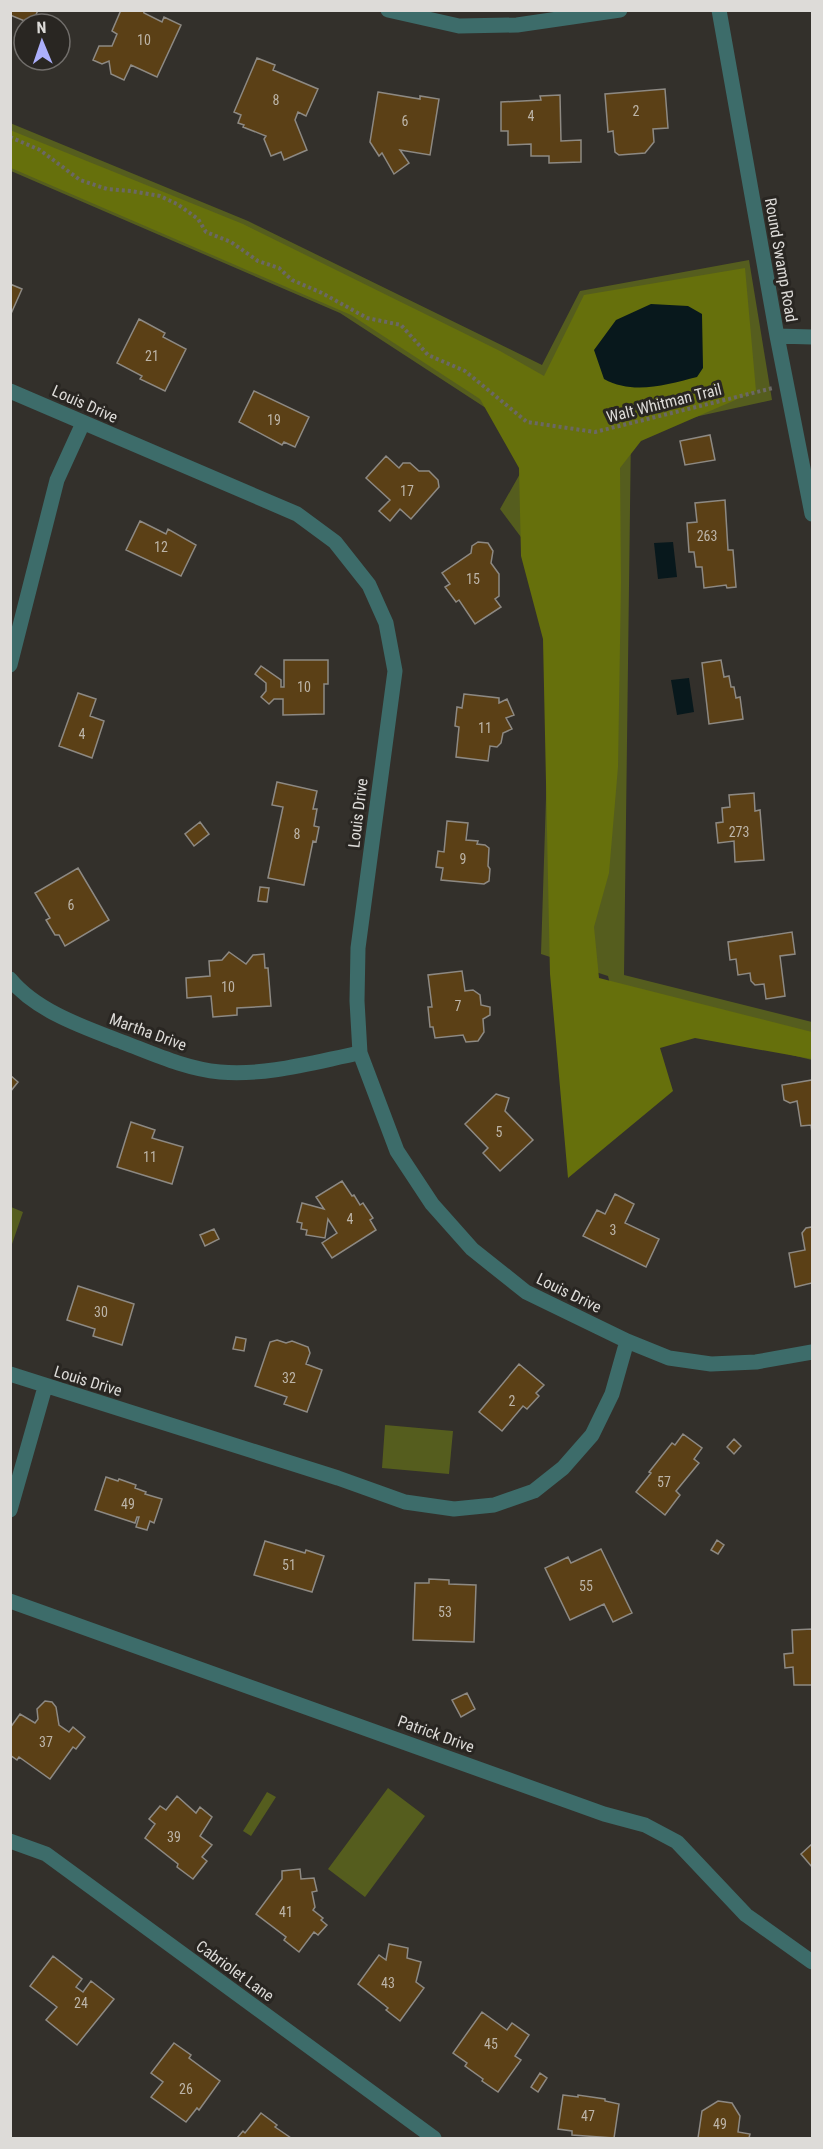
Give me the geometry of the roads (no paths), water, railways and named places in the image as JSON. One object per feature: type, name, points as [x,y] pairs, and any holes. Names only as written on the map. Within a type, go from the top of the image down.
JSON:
[{"type":"street","points":[[388,10],[459,26],[517,25],[620,10]]},
{"type":"street","name":"Round Swamp Road","points":[[719,10],[777,336],[813,514]]},
{"type":"street","points":[[777,336],[813,337]]},
{"type":"street","name":"Louis Drive","points":[[10,391],[297,514],[335,542],[369,585],[386,623],[395,670],[358,948],[357,1001],[360,1053],[397,1151],[432,1204],[472,1249],[525,1292],[627,1341],[669,1358],[711,1364],[756,1362],[813,1352]]},
{"type":"street","points":[[10,665],[57,480],[82,423]]},
{"type":"street","name":"Martha Drive","points":[[10,980],[19,990],[68,1021],[177,1064],[220,1072],[266,1071],[360,1053]]},
{"type":"street","name":"Louis Drive","points":[[10,1374],[45,1387],[338,1478],[405,1502],[454,1509],[494,1505],[534,1491],[563,1467],[592,1435],[612,1394],[627,1341]]},
{"type":"street","points":[[10,1510],[45,1387]]},
{"type":"street","name":"Patrick Drive","points":[[10,1601],[604,1814],[645,1826],[677,1842],[746,1915],[813,1962]]},
{"type":"street","name":"Cabriolet Lane","points":[[10,1840],[46,1854],[434,2139]]}]
